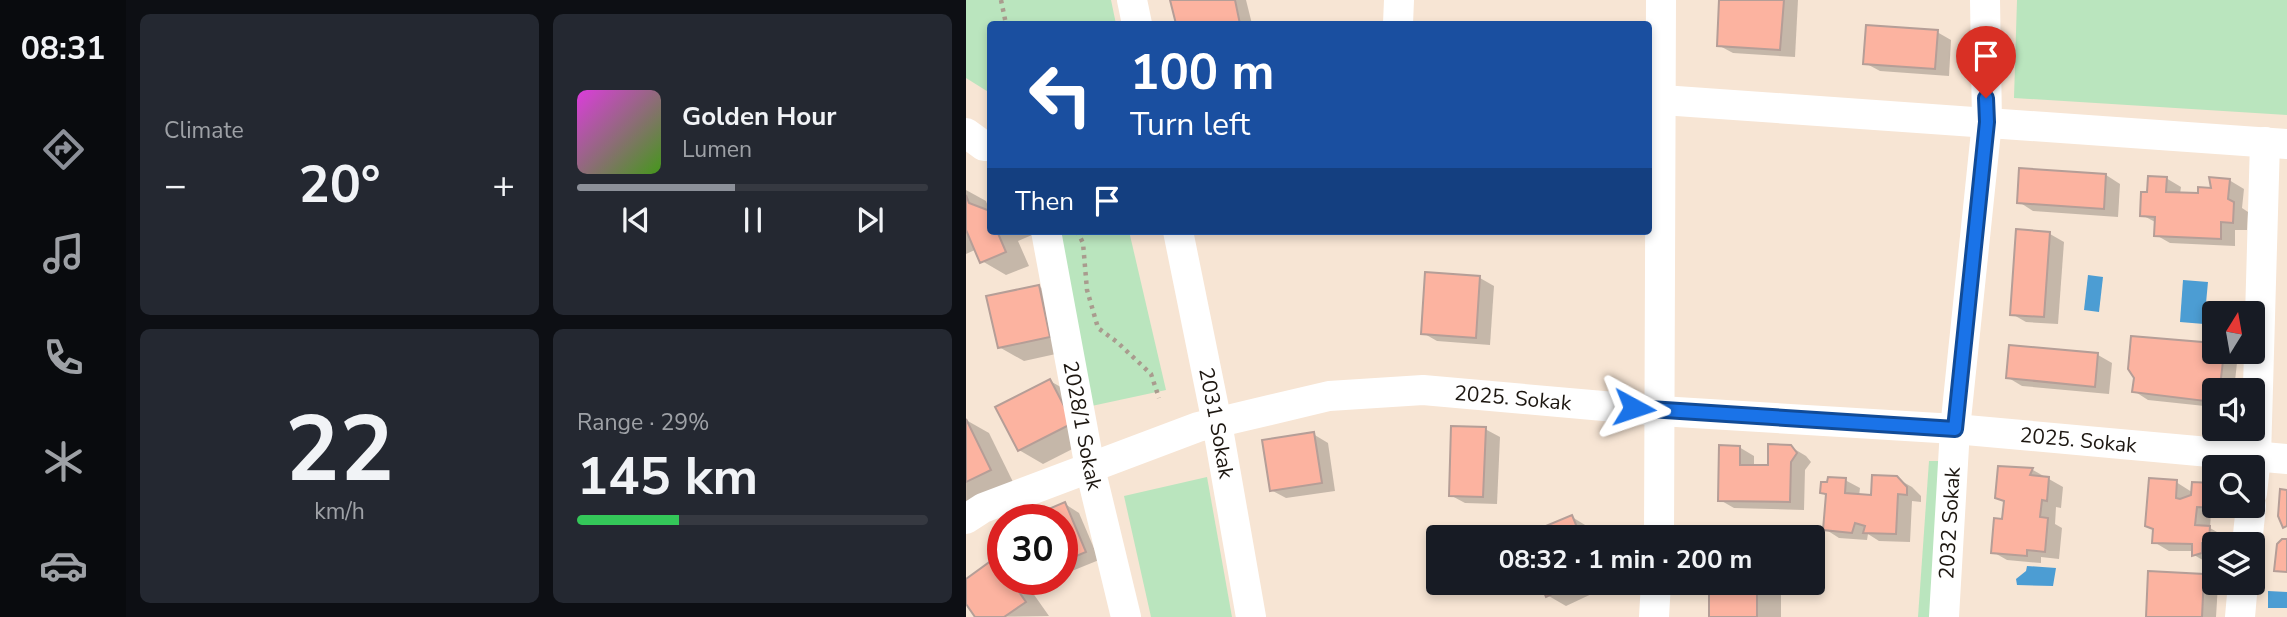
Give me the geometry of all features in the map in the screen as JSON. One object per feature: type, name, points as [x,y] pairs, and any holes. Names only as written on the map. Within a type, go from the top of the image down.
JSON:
[{"type":"street","points":[[1132,0],[1136,21]]},
{"type":"street","points":[[1398,21],[1399,0]]},
{"type":"street","points":[[1659,525],[1660,411],[1654,99],[1661,0]]},
{"type":"street","name":"2032 Sokak","points":[[1944,617],[1955,429],[1987,122],[1985,0]]},
{"type":"street","points":[[1654,99],[2276,143],[2256,455]]},
{"type":"street","points":[[966,133],[987,146]]},
{"type":"street","name":"2028/1 Sokak","points":[[1047,235],[1090,468],[1126,617]]},
{"type":"street","name":"2031 Sokak","points":[[1179,235],[1217,423],[1251,617]]},
{"type":"street","name":"2025. Sokak","points":[[966,519],[983,508],[1198,427],[1329,396],[1423,390],[1660,411],[1955,429],[2234,455]]},
{"type":"street","name":"2025. Sokak","points":[[2265,458],[2287,459]]},
{"type":"street","points":[[1654,617],[1655,595]]},
{"type":"street","points":[[2239,617],[2242,595]]},
{"type":"path","points":[[1001,0],[1005,21]]},
{"type":"path","points":[[1080,235],[1087,290],[1098,328],[1151,374],[1159,398]]},
{"type":"green space","points":[[966,0],[1111,0],[1115,21],[987,21],[987,91],[966,78]]},
{"type":"green space","points":[[2017,0],[2287,0],[2287,115],[2014,98]]},
{"type":"green space","points":[[1039,235],[1130,235],[1166,390],[1073,410]]},
{"type":"green space","points":[[1929,461],[1943,461],[1933,617],[1918,617]]},
{"type":"green space","points":[[1207,477],[1232,617],[1151,617],[1124,496]]},
{"type":"water","points":[[2088,275],[2103,277],[2099,312],[2084,310]]},
{"type":"water","points":[[2183,280],[2208,282],[2206,301],[2202,301],[2202,324],[2180,322]]},
{"type":"water","points":[[2027,566],[2056,568],[2053,586],[2017,585],[2016,579],[2026,571]]},
{"type":"water","points":[[2268,591],[2287,592],[2287,608],[2268,608]]},
{"type":"building","points":[[1170,0],[1235,0],[1239,21],[1175,21]]},
{"type":"building","points":[[1719,0],[1784,0],[1780,50],[1717,46]]},
{"type":"building","points":[[1866,25],[1938,30],[1935,69],[1863,64]]},
{"type":"building","points":[[2019,168],[2106,174],[2104,209],[2017,203]]},
{"type":"building","points":[[2148,176],[2167,177],[2166,192],[2198,193],[2198,187],[2211,188],[2209,177],[2230,179],[2228,199],[2234,202],[2233,223],[2221,222],[2221,239],[2154,236],[2155,217],[2140,216],[2141,192],[2147,192]]},
{"type":"building","points":[[966,195],[969,203],[987,210],[987,235],[999,235],[1006,252],[980,263],[966,230]]},
{"type":"building","points":[[2016,229],[2050,232],[2044,317],[2010,315]]},
{"type":"building","points":[[1425,272],[1480,276],[1476,338],[1421,334]]},
{"type":"building","points":[[1039,285],[1050,337],[998,348],[986,296]]},
{"type":"building","points":[[2131,336],[2202,342],[2202,364],[2223,364],[2221,378],[2202,378],[2202,401],[2132,392],[2134,378],[2128,369]]},
{"type":"building","points":[[2009,345],[2098,353],[2095,387],[2006,378]]},
{"type":"building","points":[[1050,379],[1073,423],[1018,451],[995,407]]},
{"type":"building","points":[[966,419],[991,470],[966,482]]},
{"type":"building","points":[[1451,426],[1486,427],[1483,497],[1449,496]]},
{"type":"building","points":[[1314,432],[1322,483],[1270,491],[1262,440]]},
{"type":"building","points":[[1768,444],[1791,445],[1797,453],[1791,462],[1790,502],[1718,501],[1719,445],[1740,446],[1740,465],[1768,465]]},
{"type":"building","points":[[1998,466],[2033,468],[2030,475],[2049,477],[2047,501],[2042,500],[2040,517],[2048,518],[2045,552],[2027,550],[2027,556],[1991,553],[1994,518],[2002,519],[2004,501],[1995,498]]},
{"type":"building","points":[[1872,475],[1897,476],[1907,487],[1907,495],[1898,494],[1896,534],[1863,533],[1865,526],[1855,523],[1852,533],[1825,530],[1826,494],[1820,493],[1821,482],[1827,482],[1828,477],[1846,478],[1845,493],[1871,495]]},
{"type":"building","points":[[2149,478],[2177,480],[2176,498],[2180,499],[2191,495],[2192,482],[2202,482],[2202,507],[2197,507],[2195,525],[2210,526],[2210,532],[2202,532],[2202,553],[2192,556],[2192,544],[2152,543],[2153,529],[2145,526]]},
{"type":"building","points":[[2280,489],[2287,490],[2287,526],[2283,528],[2278,516]]},
{"type":"building","points":[[1572,515],[1576,525],[1548,525]]},
{"type":"building","points":[[1078,533],[1086,552],[1078,555]]},
{"type":"building","points":[[2282,539],[2287,539],[2287,572],[2274,571],[2277,544]]},
{"type":"building","points":[[987,564],[987,595],[1021,595],[1026,602],[1004,617],[975,617],[966,604],[966,579]]},
{"type":"building","points":[[2148,571],[2202,574],[2202,617],[2146,617]]},
{"type":"building","points":[[1709,595],[1757,595],[1757,617],[1709,617]]},
{"type":"route","points":[[1634,408],[1955,429],[1987,122],[1986,98]]}]
